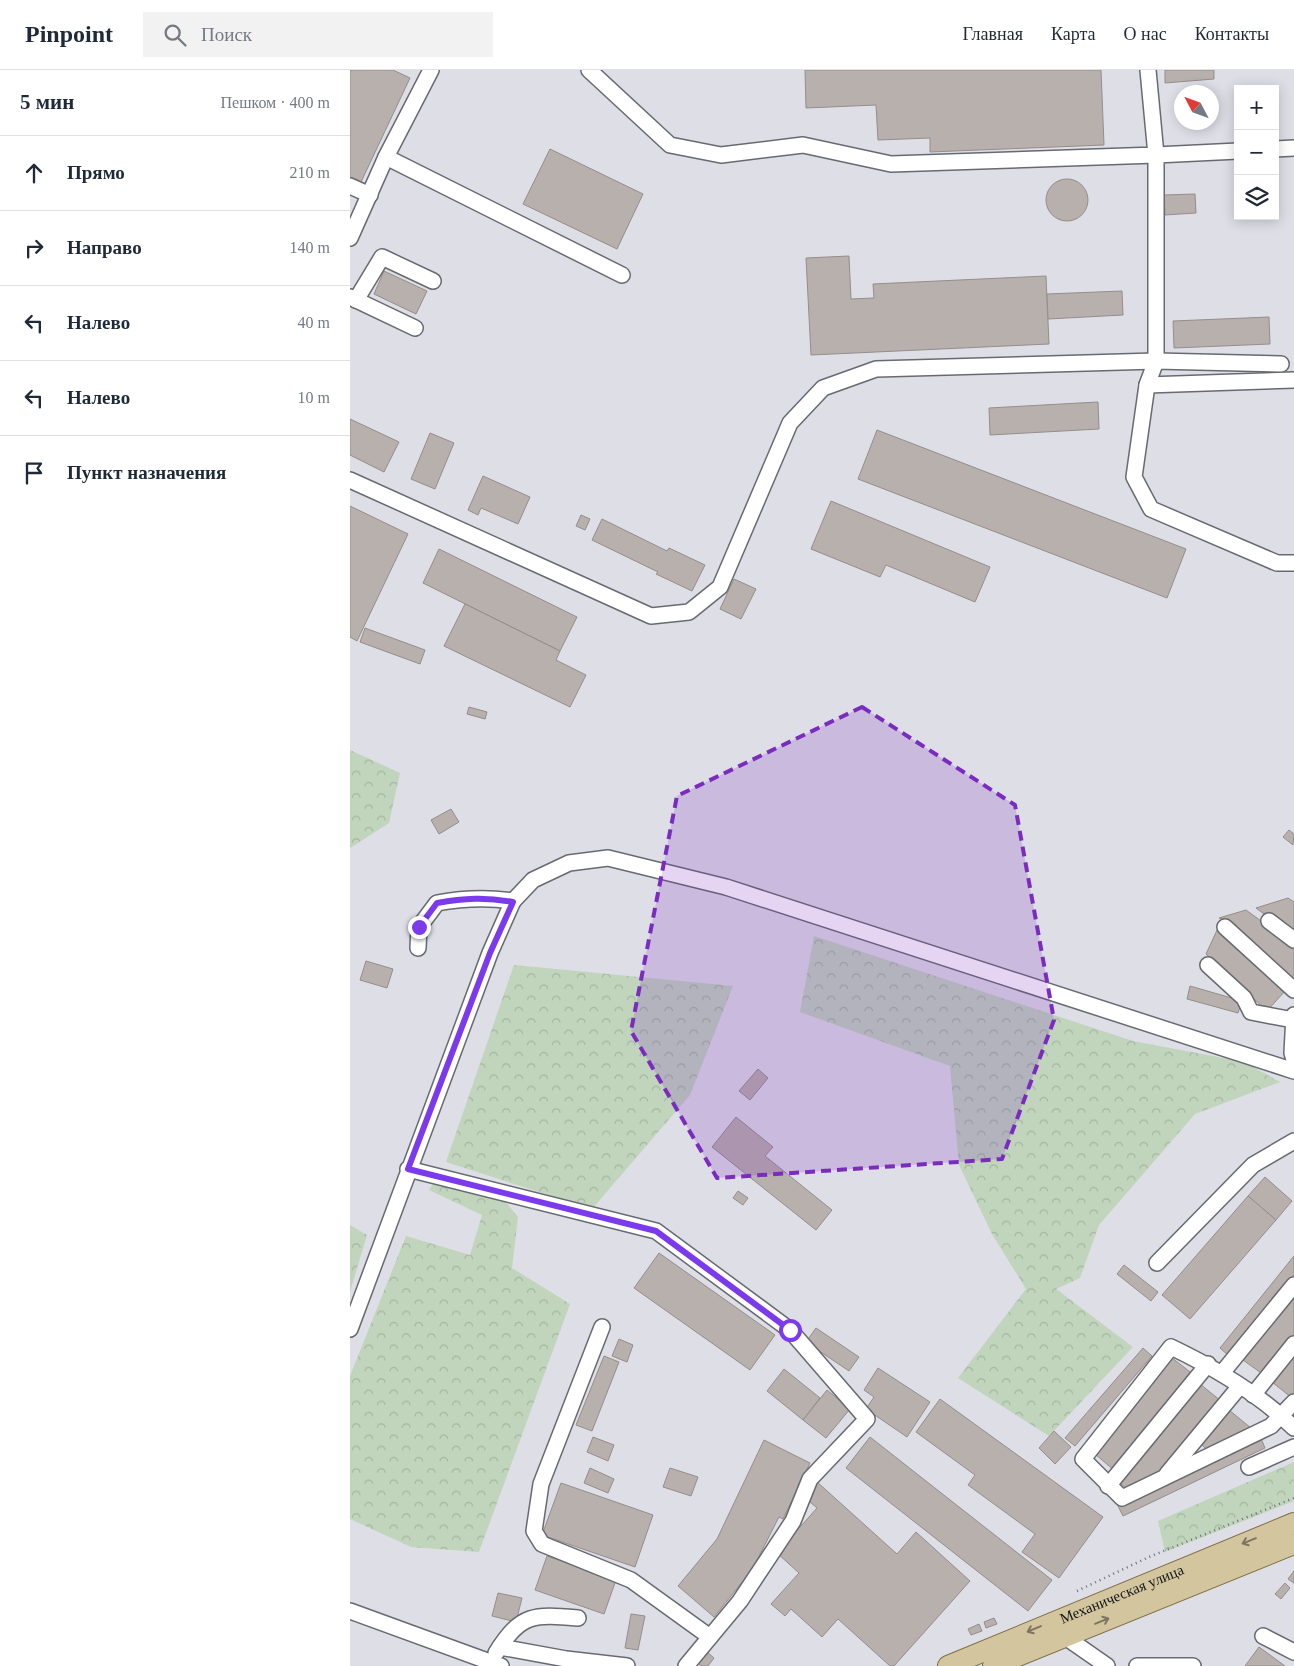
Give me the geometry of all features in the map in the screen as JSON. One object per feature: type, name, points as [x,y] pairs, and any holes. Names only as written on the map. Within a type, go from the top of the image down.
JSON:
[{"type":"main road","name":"Механическая улица","points":[[948,1666],[1294,1523]]},
{"type":"main road","name":"Механическая улица","points":[[993,1666],[1294,1544]]},
{"type":"street","points":[[350,238],[386,157],[431,70]]},
{"type":"street","points":[[589,70],[670,145],[721,155],[802,145],[891,164],[1234,151]]},
{"type":"street","points":[[1148,70],[1156,155],[1156,361],[1147,385],[1134,477],[1151,509],[1277,563],[1294,563]]},
{"type":"street","points":[[1279,149],[1294,148]]},
{"type":"street","points":[[386,157],[622,275]]},
{"type":"street","points":[[350,186],[370,196]]},
{"type":"street","points":[[415,328],[353,298],[382,257],[433,281]]},
{"type":"street","points":[[350,480],[651,616],[689,612],[720,587],[790,423],[823,388],[876,369],[1156,361],[1281,364]]},
{"type":"street","points":[[1147,385],[1294,380]]},
{"type":"street","points":[[350,1329],[490,953],[513,902],[533,880],[569,862],[608,858],[726,887],[1294,1071]]},
{"type":"street","points":[[418,948],[419,927],[437,903],[465,898],[488,897],[513,902]]},
{"type":"street","points":[[1269,920],[1294,940]]},
{"type":"street","points":[[1225,927],[1294,990]]},
{"type":"street","points":[[1208,966],[1244,998],[1251,1012],[1294,1017],[1292,1053],[1294,1060]]},
{"type":"street","points":[[1157,1264],[1253,1165],[1294,1141]]},
{"type":"street","points":[[408,1169],[656,1231],[790,1330],[867,1419],[810,1479],[793,1521],[740,1601],[686,1666]]},
{"type":"street","points":[[1222,1373],[1294,1285]]},
{"type":"street","points":[[602,1327],[541,1484],[534,1531],[542,1544],[631,1580],[710,1637]]},
{"type":"street","points":[[1164,1477],[1294,1344]]},
{"type":"street","points":[[1294,1402],[1282,1417],[1271,1426],[1122,1498],[1083,1459],[1171,1347],[1208,1364],[1222,1373],[1282,1417],[1294,1428]]},
{"type":"street","points":[[1108,1486],[1208,1364]]},
{"type":"street","points":[[1249,1468],[1294,1447]]},
{"type":"street","points":[[350,1611],[495,1664],[500,1647],[512,1631],[525,1620],[541,1615],[578,1618]]},
{"type":"street","points":[[1064,1636],[1107,1666]]},
{"type":"street","points":[[1263,1636],[1294,1652]]},
{"type":"street","points":[[500,1647],[566,1659],[627,1666]]},
{"type":"street","points":[[1137,1666],[1193,1666]]},
{"type":"path","points":[[1077,1591],[1149,1557],[1294,1498]]},
{"type":"highlighted area","points":[[862,707],[1015,805],[1054,1020],[1002,1159],[717,1178],[631,1031],[677,796]]},
{"type":"green space","points":[[350,750],[400,773],[389,823],[350,848]]},
{"type":"green space","points":[[814,936],[1133,1041],[1244,1062],[1280,1082],[1195,1114],[1099,1225],[1080,1278],[1056,1289],[1133,1347],[1049,1436],[958,1378],[1026,1289],[992,1234],[959,1165],[950,1066],[800,1012]]},
{"type":"green space","points":[[514,965],[733,986],[690,1095],[592,1209],[446,1162]]},
{"type":"green space","points":[[442,1170],[489,1182],[518,1217],[512,1268],[570,1304],[479,1552],[411,1547],[350,1519],[350,1376],[406,1236],[470,1255],[482,1215],[429,1190]]},
{"type":"green space","points":[[350,1225],[367,1235],[350,1292]]},
{"type":"green space","points":[[1294,1462],[1294,1501],[1165,1552],[1158,1521]]},
{"type":"building","points":[[350,70],[393,70],[410,78],[361,182],[350,177]]},
{"type":"building","points":[[805,70],[1101,70],[1104,145],[930,152],[930,138],[878,140],[876,105],[806,108]]},
{"type":"building","points":[[1165,70],[1214,70],[1214,79],[1165,83]]},
{"type":"building","points":[[550,149],[643,194],[617,249],[523,204]]},
{"type":"building","points":[[1063,179],[1071,179],[1082,185],[1088,200],[1082,215],[1071,221],[1063,221],[1052,215],[1046,204],[1046,196],[1052,185]]},
{"type":"building","points":[[1195,194],[1196,213],[1165,215],[1164,195]]},
{"type":"building","points":[[849,256],[851,299],[874,298],[873,284],[1046,276],[1049,344],[811,355],[806,258]]},
{"type":"building","points":[[384,271],[427,291],[416,314],[374,294]]},
{"type":"building","points":[[1122,291],[1123,315],[1048,319],[1047,294]]},
{"type":"building","points":[[1269,317],[1270,344],[1174,348],[1173,321]]},
{"type":"building","points":[[1098,402],[1099,429],[990,435],[989,408]]},
{"type":"building","points":[[350,419],[399,442],[384,472],[350,455]]},
{"type":"building","points":[[877,430],[1186,549],[1167,598],[858,479]]},
{"type":"building","points":[[430,433],[454,443],[435,489],[411,479]]},
{"type":"building","points":[[483,476],[530,497],[518,524],[481,508],[478,515],[468,510]]},
{"type":"building","points":[[831,501],[990,567],[975,602],[886,565],[880,577],[811,549]]},
{"type":"building","points":[[350,506],[408,534],[357,641],[350,637]]},
{"type":"building","points":[[581,515],[590,519],[585,530],[576,526]]},
{"type":"building","points":[[602,519],[667,551],[669,548],[705,565],[692,591],[592,540]]},
{"type":"building","points":[[439,549],[577,617],[560,651],[423,583]]},
{"type":"building","points":[[734,579],[756,589],[741,619],[720,609]]},
{"type":"building","points":[[465,604],[560,651],[556,660],[586,675],[570,707],[444,646]]},
{"type":"building","points":[[365,628],[425,650],[420,664],[360,642]]},
{"type":"building","points":[[469,707],[487,712],[485,719],[467,714]]},
{"type":"building","points":[[451,809],[459,822],[439,834],[431,820]]},
{"type":"building","points":[[1289,830],[1294,834],[1293,845],[1283,837]]},
{"type":"building","points":[[1288,898],[1294,902],[1294,936],[1256,908]]},
{"type":"building","points":[[1246,910],[1294,945],[1294,975],[1291,979],[1231,922],[1219,918]]},
{"type":"building","points":[[1218,928],[1285,991],[1267,1011],[1206,954]]},
{"type":"building","points":[[366,961],[393,969],[387,988],[360,980]]},
{"type":"building","points":[[1190,986],[1242,1001],[1238,1013],[1187,999]]},
{"type":"building","points":[[758,1069],[768,1078],[750,1100],[739,1091]]},
{"type":"building","points":[[736,1117],[773,1147],[765,1156],[832,1210],[816,1230],[712,1147]]},
{"type":"building","points":[[1265,1177],[1292,1201],[1276,1220],[1248,1196]]},
{"type":"building","points":[[738,1191],[748,1198],[743,1205],[733,1198]]},
{"type":"building","points":[[1248,1196],[1276,1220],[1190,1319],[1162,1295]]},
{"type":"building","points":[[659,1253],[775,1335],[750,1370],[634,1288]]},
{"type":"building","points":[[1294,1256],[1294,1278],[1229,1356],[1220,1348]]},
{"type":"building","points":[[1124,1265],[1158,1292],[1151,1301],[1117,1274]]},
{"type":"building","points":[[1294,1295],[1294,1338],[1264,1375],[1243,1360]]},
{"type":"building","points":[[816,1328],[859,1357],[849,1371],[806,1342]]},
{"type":"building","points":[[619,1339],[633,1345],[627,1362],[612,1356]]},
{"type":"building","points":[[1143,1348],[1152,1356],[1075,1446],[1065,1438]]},
{"type":"building","points":[[1294,1354],[1294,1395],[1292,1398],[1272,1382]]},
{"type":"building","points":[[604,1356],[619,1362],[592,1431],[576,1425]]},
{"type":"building","points":[[1172,1358],[1194,1375],[1115,1471],[1095,1454]]},
{"type":"building","points":[[878,1368],[930,1402],[907,1437],[866,1409],[874,1397],[864,1390]]},
{"type":"building","points":[[784,1369],[820,1398],[803,1420],[767,1391]]},
{"type":"building","points":[[1200,1384],[1221,1401],[1158,1476],[1127,1489],[1119,1482]]},
{"type":"building","points":[[827,1390],[850,1409],[826,1438],[803,1420]]},
{"type":"building","points":[[940,1399],[1103,1517],[1059,1578],[1022,1552],[1035,1534],[968,1485],[975,1475],[916,1432]]},
{"type":"building","points":[[1229,1410],[1251,1428],[1208,1451],[1200,1443]]},
{"type":"building","points":[[1054,1431],[1071,1447],[1055,1464],[1039,1448]]},
{"type":"building","points":[[1260,1436],[1265,1448],[1123,1516],[1117,1504]]},
{"type":"building","points":[[593,1437],[614,1445],[608,1461],[587,1452]]},
{"type":"building","points":[[870,1437],[1052,1580],[1028,1611],[846,1468]]},
{"type":"building","points":[[764,1440],[810,1463],[783,1519],[779,1517],[752,1570],[714,1617],[678,1586],[717,1539]]},
{"type":"building","points":[[590,1468],[614,1479],[608,1493],[584,1483]]},
{"type":"building","points":[[670,1468],[698,1477],[691,1496],[663,1487]]},
{"type":"building","points":[[816,1481],[897,1554],[916,1532],[970,1581],[894,1666],[890,1666],[838,1619],[822,1637],[791,1609],[785,1616],[771,1604],[799,1573],[777,1553],[817,1508],[803,1496]]},
{"type":"building","points":[[561,1483],[653,1515],[635,1567],[542,1535]]},
{"type":"building","points":[[547,1556],[616,1580],[604,1614],[535,1590]]},
{"type":"building","points":[[1294,1571],[1294,1583],[1288,1579]]},
{"type":"building","points":[[1285,1583],[1290,1588],[1281,1599],[1275,1594]]},
{"type":"building","points":[[498,1593],[522,1598],[516,1622],[492,1616]]},
{"type":"building","points":[[631,1614],[645,1616],[638,1650],[625,1648]]},
{"type":"building","points":[[994,1618],[997,1624],[986,1628],[984,1622]]},
{"type":"building","points":[[979,1624],[982,1631],[971,1635],[968,1629]]},
{"type":"building","points":[[1259,1647],[1285,1666],[1245,1666]]},
{"type":"building","points":[[707,1652],[714,1658],[708,1666],[701,1666],[698,1663]]},
{"type":"route","points":[[419,927],[437,903],[465,898],[488,897],[513,902],[490,953],[408,1169],[656,1231],[790,1330]]}]
